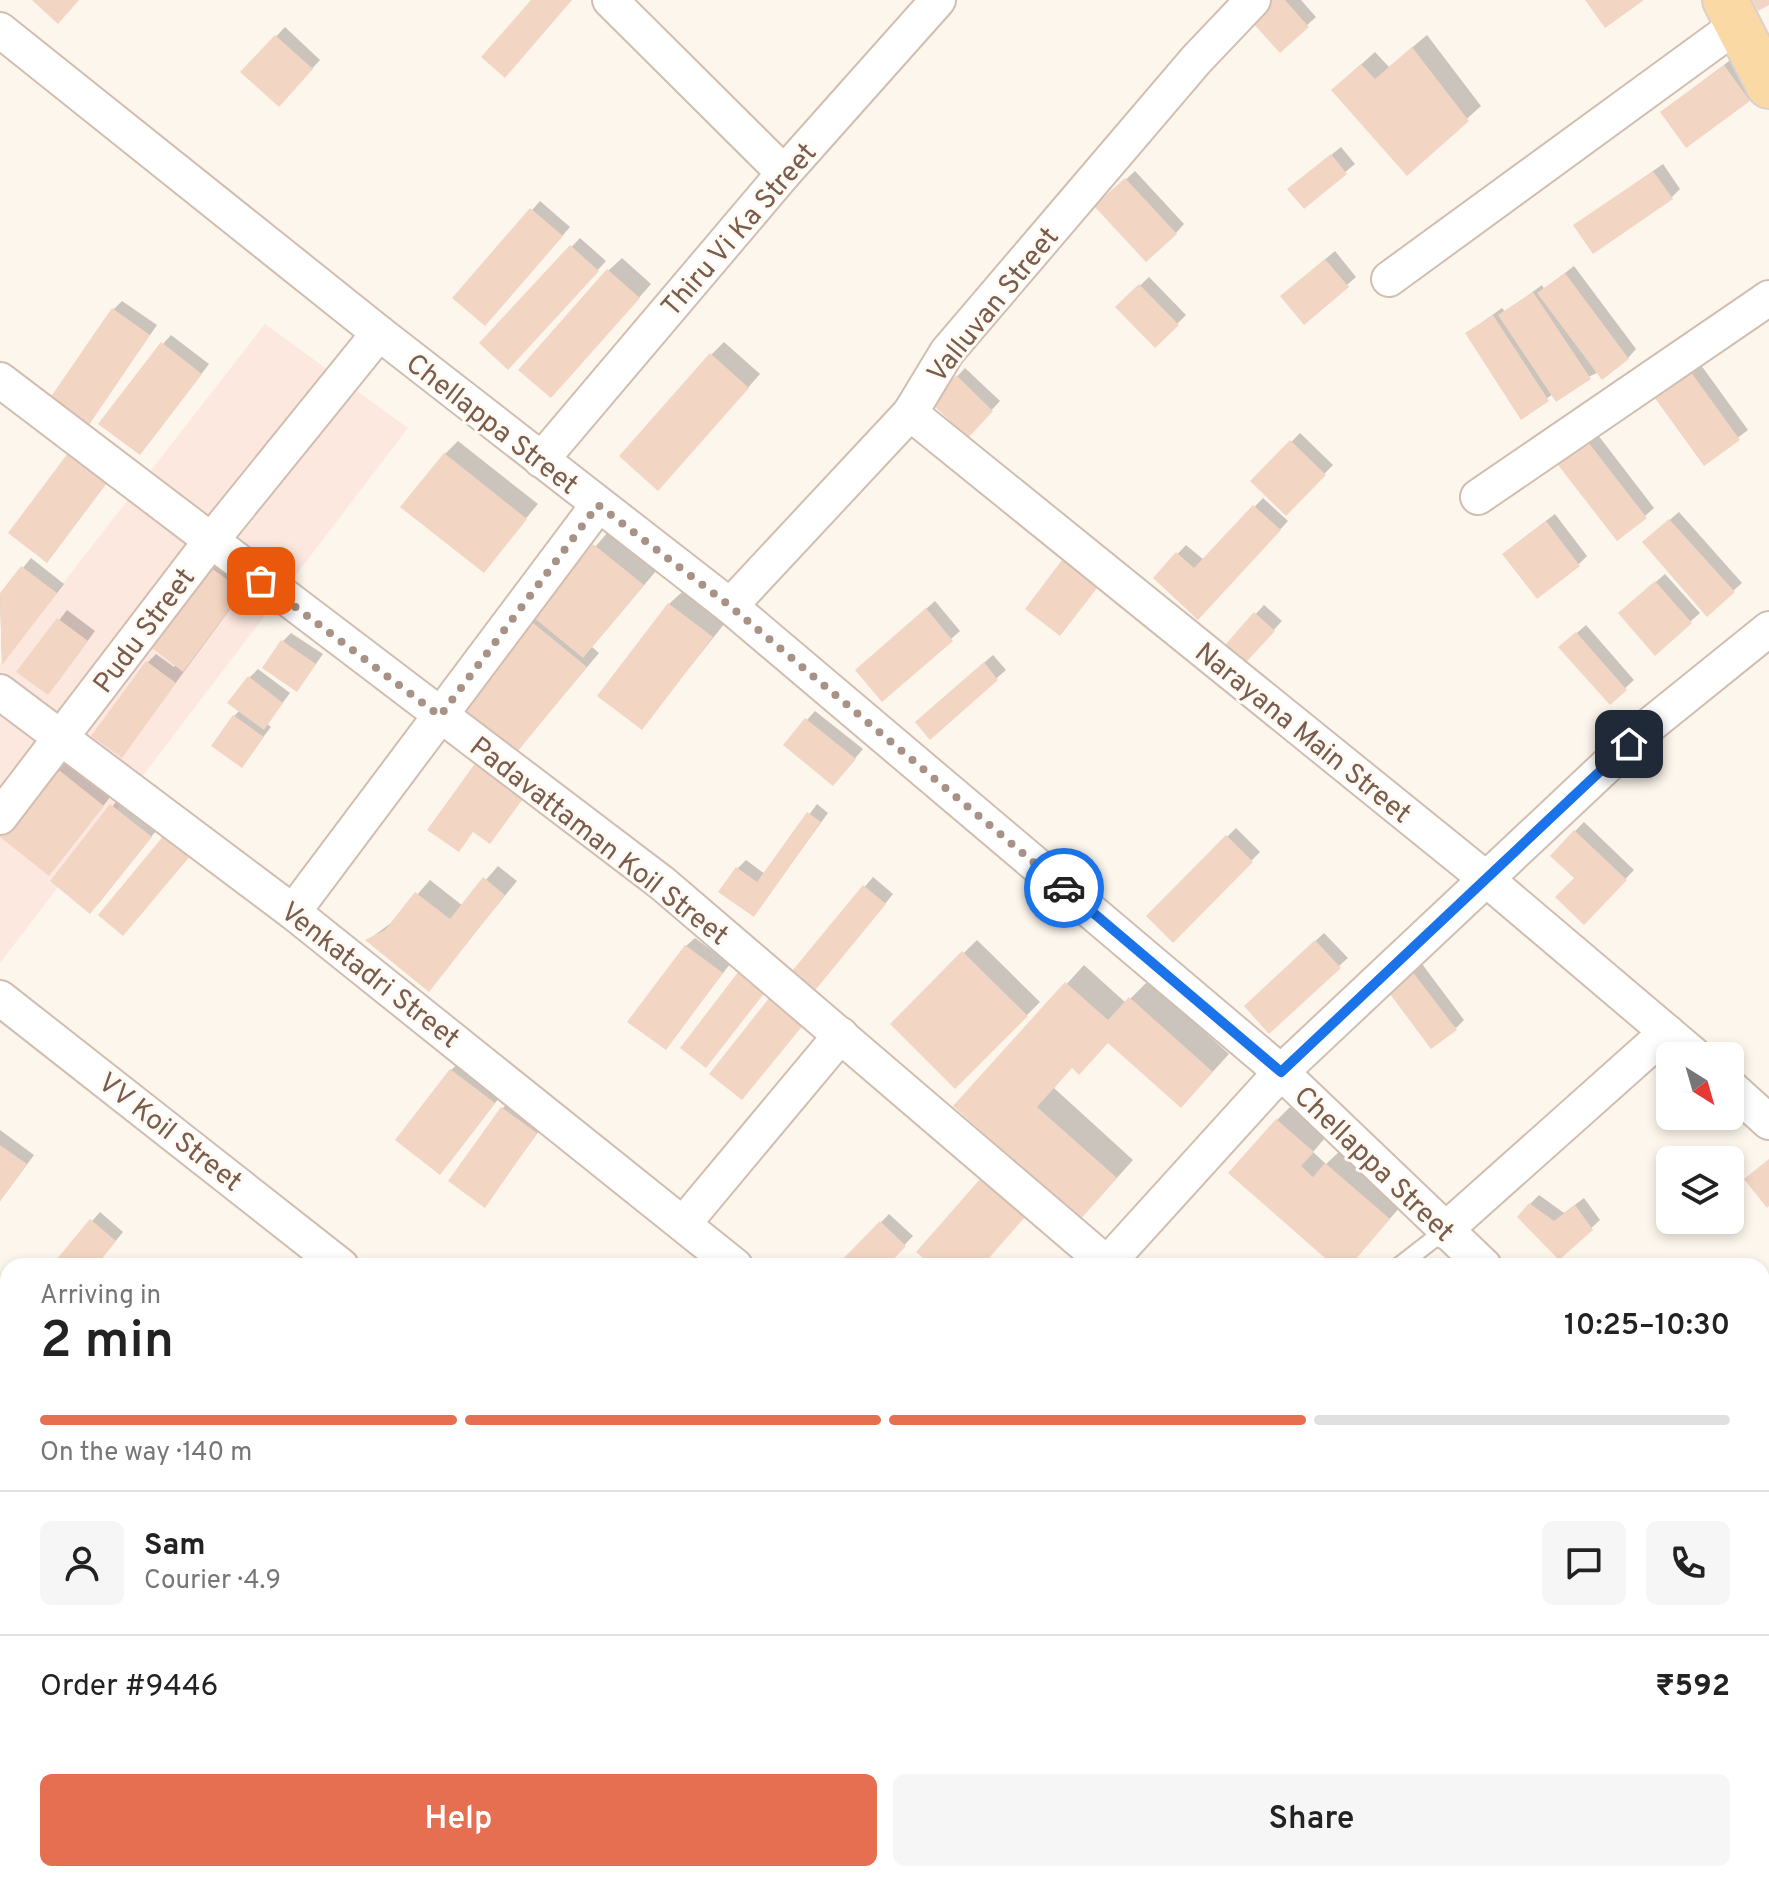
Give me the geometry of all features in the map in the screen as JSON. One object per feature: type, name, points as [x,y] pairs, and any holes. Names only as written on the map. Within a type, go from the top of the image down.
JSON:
[{"type":"main road","points":[[1731,13],[1769,86]]},
{"type":"street","points":[[610,0],[784,173]]},
{"type":"street","name":"Thiru Vi Ka Street","points":[[541,460],[784,173],[938,0]]},
{"type":"street","name":"Valluvan Street","points":[[730,606],[910,413],[947,352],[1196,60],[1253,0]]},
{"type":"street","points":[[1389,279],[1731,13]]},
{"type":"street","name":"Chellappa Street","points":[[0,30],[379,333],[730,606],[1281,1072],[1475,1258]]},
{"type":"street","points":[[1478,497],[1769,298]]},
{"type":"street","name":"Pudu Street","points":[[0,817],[210,542],[379,333]]},
{"type":"street","name":"Padavattaman Koil Street","points":[[0,380],[662,883],[1097,1258]]},
{"type":"street","name":"Narayana Main Street","points":[[910,413],[1485,878],[1679,1042]]},
{"type":"street","points":[[293,912],[598,505]]},
{"type":"street","points":[[1111,1258],[1281,1072],[1650,725],[1769,629]]},
{"type":"street","name":"Venkatadri Street","points":[[0,692],[293,912],[726,1258]]},
{"type":"street","name":"VV Koil Street","points":[[0,998],[331,1258]]},
{"type":"street","points":[[1444,1231],[1667,1032]]},
{"type":"street","points":[[684,1223],[841,1035]]},
{"type":"street","points":[[1744,1100],[1769,1122]]},
{"type":"lane","points":[[1409,1258],[1444,1231]]},
{"type":"shaded area","points":[[265,324],[408,428],[0,963],[0,664]]},
{"type":"building","points":[[32,0],[79,0],[58,24]]},
{"type":"building","points":[[531,0],[572,0],[505,78],[481,57]]},
{"type":"building","points":[[1273,0],[1285,0],[1309,27],[1280,53],[1251,21]]},
{"type":"building","points":[[1585,0],[1644,0],[1605,28]]},
{"type":"building","points":[[1752,0],[1769,0],[1769,5],[1758,11]]},
{"type":"building","points":[[275,35],[313,69],[279,107],[240,72]]},
{"type":"building","points":[[1412,47],[1469,121],[1407,176],[1331,90],[1361,64],[1375,79]]},
{"type":"building","points":[[1724,65],[1750,101],[1686,148],[1660,112]]},
{"type":"building","points":[[1331,154],[1347,174],[1304,209],[1287,189]]},
{"type":"building","points":[[1653,171],[1673,199],[1593,254],[1573,225]]},
{"type":"building","points":[[1125,178],[1177,234],[1146,262],[1094,206]]},
{"type":"building","points":[[530,208],[563,236],[485,326],[452,298]]},
{"type":"building","points":[[570,245],[599,271],[508,370],[479,343]]},
{"type":"building","points":[[1325,259],[1349,287],[1304,325],[1280,296]]},
{"type":"building","points":[[607,269],[640,298],[551,398],[518,370]]},
{"type":"building","points":[[1565,273],[1629,359],[1602,380],[1537,293]]},
{"type":"building","points":[[1139,284],[1179,325],[1155,348],[1115,307]]},
{"type":"building","points":[[1533,292],[1591,379],[1556,402],[1498,315]]},
{"type":"building","points":[[112,308],[150,335],[89,425],[50,398]]},
{"type":"building","points":[[1493,315],[1549,401],[1521,420],[1465,333]]},
{"type":"building","points":[[161,342],[202,374],[140,455],[98,424]]},
{"type":"building","points":[[710,353],[749,388],[658,491],[619,456]]},
{"type":"building","points":[[1683,361],[1740,440],[1704,466],[1647,387]]},
{"type":"building","points":[[956,375],[993,411],[968,438],[930,402]]},
{"type":"building","points":[[1578,429],[1647,518],[1617,541],[1548,452]]},
{"type":"building","points":[[1290,440],[1326,475],[1286,516],[1250,481]]},
{"type":"building","points":[[68,453],[107,483],[47,563],[8,533]]},
{"type":"building","points":[[444,453],[527,519],[484,573],[400,507]]},
{"type":"building","points":[[1253,505],[1281,530],[1198,620],[1153,578],[1176,552],[1194,568]]},
{"type":"building","points":[[1669,519],[1735,592],[1707,617],[1642,542]]},
{"type":"building","points":[[1546,521],[1580,566],[1537,599],[1502,554]]},
{"type":"building","points":[[593,544],[644,585],[583,658],[533,617]]},
{"type":"building","points":[[1068,552],[1104,579],[1060,636],[1025,609]]},
{"type":"building","points":[[21,566],[57,593],[2,665],[0,593]]},
{"type":"building","points":[[211,568],[243,591],[183,672],[152,648]]},
{"type":"building","points":[[1655,581],[1692,623],[1655,656],[1618,613]]},
{"type":"building","points":[[668,603],[713,637],[642,730],[597,696]]},
{"type":"building","points":[[926,608],[953,641],[882,702],[855,670]]},
{"type":"building","points":[[1254,612],[1275,631],[1238,671],[1218,653]]},
{"type":"building","points":[[57,618],[88,641],[48,695],[16,672]]},
{"type":"building","points":[[527,618],[587,667],[513,757],[453,709]]},
{"type":"building","points":[[1576,632],[1627,690],[1610,705],[1558,647]]},
{"type":"building","points":[[281,640],[316,664],[297,692],[262,668]]},
{"type":"building","points":[[146,661],[176,683],[122,758],[91,736]]},
{"type":"building","points":[[984,662],[998,680],[930,740],[915,722]]},
{"type":"building","points":[[248,676],[283,703],[264,730],[227,703]]},
{"type":"building","points":[[233,715],[264,737],[242,768],[211,746]]},
{"type":"building","points":[[805,718],[856,759],[833,786],[783,745]]},
{"type":"building","points":[[476,762],[525,796],[490,844],[473,832],[459,852],[427,830]]},
{"type":"building","points":[[55,767],[104,806],[49,876],[0,837]]},
{"type":"building","points":[[110,804],[152,837],[90,914],[50,881]]},
{"type":"building","points":[[807,812],[821,822],[754,917],[718,892],[736,867],[757,882]]},
{"type":"building","points":[[1574,830],[1627,880],[1584,925],[1555,897],[1574,878],[1550,856]]},
{"type":"building","points":[[165,834],[191,855],[123,936],[98,915]]},
{"type":"building","points":[[1226,835],[1253,862],[1173,943],[1146,916]]},
{"type":"building","points":[[483,877],[505,895],[429,992],[365,940],[385,930],[415,892],[450,919]]},
{"type":"building","points":[[863,885],[886,904],[811,995],[788,976]]},
{"type":"building","points":[[1315,940],[1341,968],[1269,1034],[1244,1006]]},
{"type":"building","points":[[685,945],[723,973],[666,1050],[627,1022]]},
{"type":"building","points":[[962,951],[1028,1016],[955,1089],[890,1024]]},
{"type":"building","points":[[742,967],[769,987],[706,1068],[680,1048]]},
{"type":"building","points":[[1412,971],[1457,1030],[1431,1049],[1387,990]]},
{"type":"building","points":[[1065,982],[1108,1020],[1129,997],[1213,1072],[1181,1108],[1108,1043],[1079,1075],[1072,1068],[1037,1107],[1117,1178],[1080,1220],[953,1106]]},
{"type":"building","points":[[770,997],[804,1024],[742,1100],[709,1074]]},
{"type":"building","points":[[450,1069],[495,1103],[440,1175],[395,1140]]},
{"type":"building","points":[[501,1107],[537,1133],[485,1208],[448,1181]]},
{"type":"building","points":[[1276,1119],[1314,1152],[1301,1166],[1313,1177],[1325,1163],[1390,1219],[1357,1258],[1325,1258],[1228,1173]]},
{"type":"building","points":[[0,1145],[27,1164],[0,1201]]},
{"type":"building","points":[[1769,1159],[1767,1208],[1744,1179]]},
{"type":"building","points":[[981,1178],[1025,1217],[989,1258],[923,1258],[916,1252]]},
{"type":"building","points":[[1529,1203],[1554,1221],[1575,1205],[1593,1230],[1561,1258],[1557,1258],[1517,1217]]},
{"type":"building","points":[[90,1219],[116,1241],[102,1258],[58,1258]]},
{"type":"building","points":[[880,1221],[906,1246],[895,1258],[844,1258]]},
{"type":"way so far","points":[[261,581],[440,716],[598,505],[730,606],[1064,888]]},
{"type":"route","points":[[1064,888],[1281,1072],[1629,744]]}]
